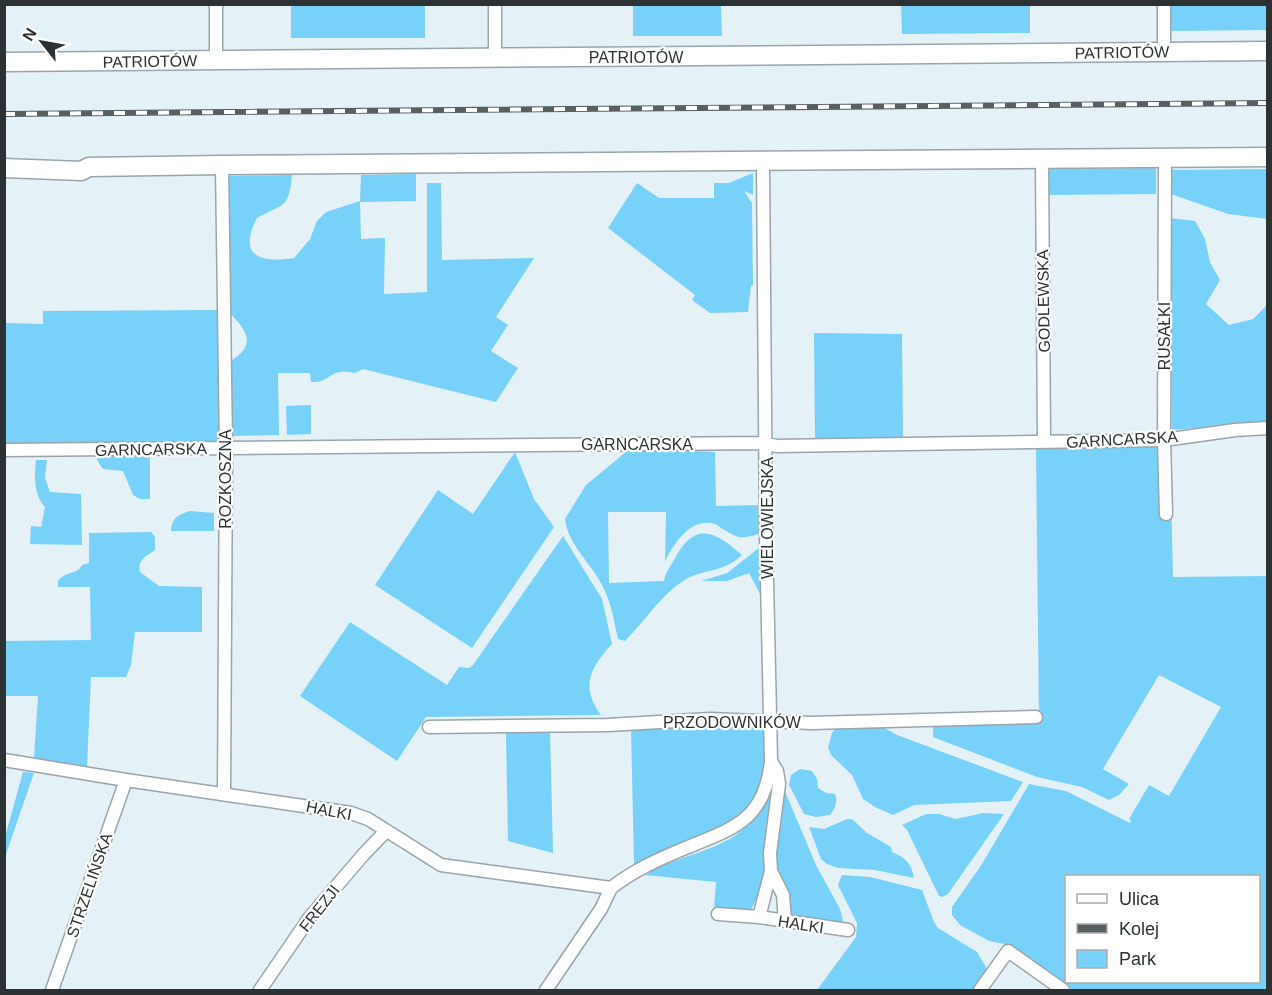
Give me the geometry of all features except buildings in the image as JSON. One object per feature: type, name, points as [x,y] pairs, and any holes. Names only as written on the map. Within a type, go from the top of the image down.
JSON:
[{"type":"main road","name":"PATRIOTÓW","points":[[4,62],[1268,51]]},
{"type":"main road","points":[[4,168],[34,168],[62,160],[79,161],[88,167],[1268,157]]},
{"type":"street","points":[[216,4],[216,60]]},
{"type":"street","points":[[495,4],[495,58]]},
{"type":"street","points":[[1164,4],[1164,52]]},
{"type":"street","name":"RUSAŁKI","points":[[1165,159],[1166,514]]},
{"type":"street","name":"GODLEWSKA","points":[[1042,160],[1044,442]]},
{"type":"street","name":"WIELOWIEJSKA","points":[[759,917],[771,871],[770,853],[778,784],[777,771],[771,761],[770,722],[763,162]]},
{"type":"street","name":"ROZKOSZNA","points":[[222,165],[226,448],[225,793]]},
{"type":"street","name":"GARNCARSKA","points":[[4,450],[766,444],[777,446],[1164,440],[1206,433],[1268,428]]},
{"type":"street","name":"PRZODOWNIKÓW","points":[[429,727],[608,725],[710,719],[834,722],[1036,717]]},
{"type":"street","name":"HALKI","points":[[4,760],[351,813],[368,819],[441,865],[611,888]]},
{"type":"street","points":[[546,990],[601,909],[611,888],[665,856],[718,836],[741,824],[757,805],[762,795],[768,782],[771,761]]},
{"type":"street","name":"STRZELIŃSKA","points":[[52,990],[126,780]]},
{"type":"street","name":"FREZJI","points":[[260,990],[310,917],[386,831]]},
{"type":"street","name":"WIELOWIEJSKA","points":[[771,871],[783,895],[785,921]]},
{"type":"street","name":"HALKI","points":[[718,914],[759,917],[848,930]]},
{"type":"street","points":[[980,990],[1008,951],[1063,990]]},
{"type":"green space","points":[[291,5],[425,5],[425,38],[291,38]]},
{"type":"green space","points":[[633,5],[721,5],[722,36],[633,36]]},
{"type":"green space","points":[[901,5],[1030,5],[1030,33],[902,34]]},
{"type":"green space","points":[[1171,5],[1267,5],[1267,30],[1171,31]]},
{"type":"green space","points":[[1156,168],[1156,194],[1046,195],[1046,182],[1050,169]]},
{"type":"green space","points":[[1267,169],[1267,219],[1228,214],[1168,193],[1169,170]]},
{"type":"green space","points":[[753,173],[753,195],[744,191],[752,203],[753,285],[748,312],[710,313],[692,300],[695,295],[608,228],[637,183],[659,198],[714,198],[714,183],[729,183]]},
{"type":"green space","points":[[416,174],[416,201],[360,202],[361,239],[385,238],[384,294],[427,292],[427,183],[441,183],[442,260],[534,258],[496,317],[508,325],[491,351],[518,368],[496,402],[363,369],[355,373],[335,373],[318,382],[311,382],[310,373],[278,373],[279,435],[230,436],[229,362],[244,350],[247,338],[241,325],[229,312],[229,176],[292,175],[286,200],[279,207],[257,218],[251,231],[251,249],[256,255],[263,258],[282,259],[294,258],[310,239],[317,221],[326,212],[360,201],[361,175]]},
{"type":"green space","points":[[1170,218],[1195,221],[1205,239],[1210,262],[1220,280],[1206,304],[1229,325],[1253,319],[1267,305],[1267,422],[1172,430]]},
{"type":"green space","points":[[220,310],[220,440],[217,444],[5,446],[4,323],[43,324],[43,311]]},
{"type":"green space","points":[[814,333],[902,334],[903,438],[815,438]]},
{"type":"green space","points":[[311,405],[311,434],[287,435],[286,406]]},
{"type":"green space","points":[[1170,446],[1173,577],[1267,576],[1267,990],[1071,990],[1004,944],[989,941],[960,925],[952,915],[952,907],[982,864],[1029,784],[1066,791],[1130,823],[1129,819],[1149,785],[1169,796],[1221,707],[1159,675],[1103,769],[1129,784],[1119,795],[1109,800],[1082,787],[1037,777],[933,737],[933,722],[1039,721],[1036,449]]},
{"type":"green space","points":[[628,448],[715,452],[716,506],[758,505],[759,534],[740,537],[715,524],[698,524],[684,533],[665,561],[666,512],[608,512],[609,583],[664,581],[665,575],[682,548],[689,539],[697,535],[713,535],[742,555],[727,565],[690,577],[674,587],[625,641],[618,639],[605,591],[570,537],[565,519],[586,485]]},
{"type":"green space","points":[[150,452],[150,499],[140,499],[133,495],[123,471],[103,469],[97,460],[98,453]]},
{"type":"green space","points":[[515,452],[534,499],[554,527],[472,648],[375,585],[438,490],[473,514]]},
{"type":"green space","points":[[36,460],[47,460],[45,478],[50,492],[81,494],[82,545],[30,544],[31,526],[41,527],[45,507],[41,502],[36,485]]},
{"type":"green space","points":[[190,511],[214,513],[214,531],[171,531],[176,518]]},
{"type":"green space","points":[[151,532],[155,537],[155,550],[141,561],[140,572],[159,586],[202,587],[202,632],[135,632],[131,665],[126,677],[91,677],[87,766],[34,758],[38,696],[5,696],[5,641],[91,640],[90,587],[58,587],[58,581],[89,563],[89,533]]},
{"type":"green space","points":[[563,536],[602,599],[612,644],[598,661],[590,678],[591,695],[601,715],[426,717],[397,761],[300,696],[350,622],[447,685],[459,667],[469,668],[473,665]]},
{"type":"green space","points":[[759,548],[760,594],[749,573],[727,581],[701,581],[727,573]]},
{"type":"green space","points":[[698,724],[764,724],[764,781],[745,814],[731,825],[634,865],[631,728]]},
{"type":"green space","points":[[878,724],[897,735],[1023,782],[1011,801],[914,805],[893,815],[863,799],[852,775],[831,755],[828,747],[832,733],[838,726]]},
{"type":"green space","points":[[550,732],[553,853],[508,841],[506,733]]},
{"type":"green space","points":[[800,769],[812,771],[817,779],[818,788],[826,793],[835,794],[836,805],[830,815],[816,817],[804,814],[789,785],[791,775]]},
{"type":"green space","points":[[23,772],[34,773],[5,857],[5,837]]},
{"type":"green space","points":[[775,777],[771,818],[765,835],[766,871],[761,889],[750,912],[714,909],[716,882],[645,875],[717,845],[743,829],[761,808]]},
{"type":"green space","points":[[784,789],[816,865],[840,909],[844,925],[790,917],[774,858]]},
{"type":"green space","points":[[983,813],[1004,814],[948,894],[939,896],[907,830],[902,825],[926,814],[939,814],[956,819]]},
{"type":"green space","points":[[852,819],[867,833],[891,847],[892,852],[901,856],[910,865],[914,878],[875,870],[838,868],[821,859],[809,827],[824,829]]},
{"type":"green space","points":[[842,875],[870,877],[922,890],[938,928],[977,952],[987,969],[972,990],[817,990],[856,937],[857,923],[838,885]]},
{"type":"railway","points":[[4,114],[1268,103]]}]
